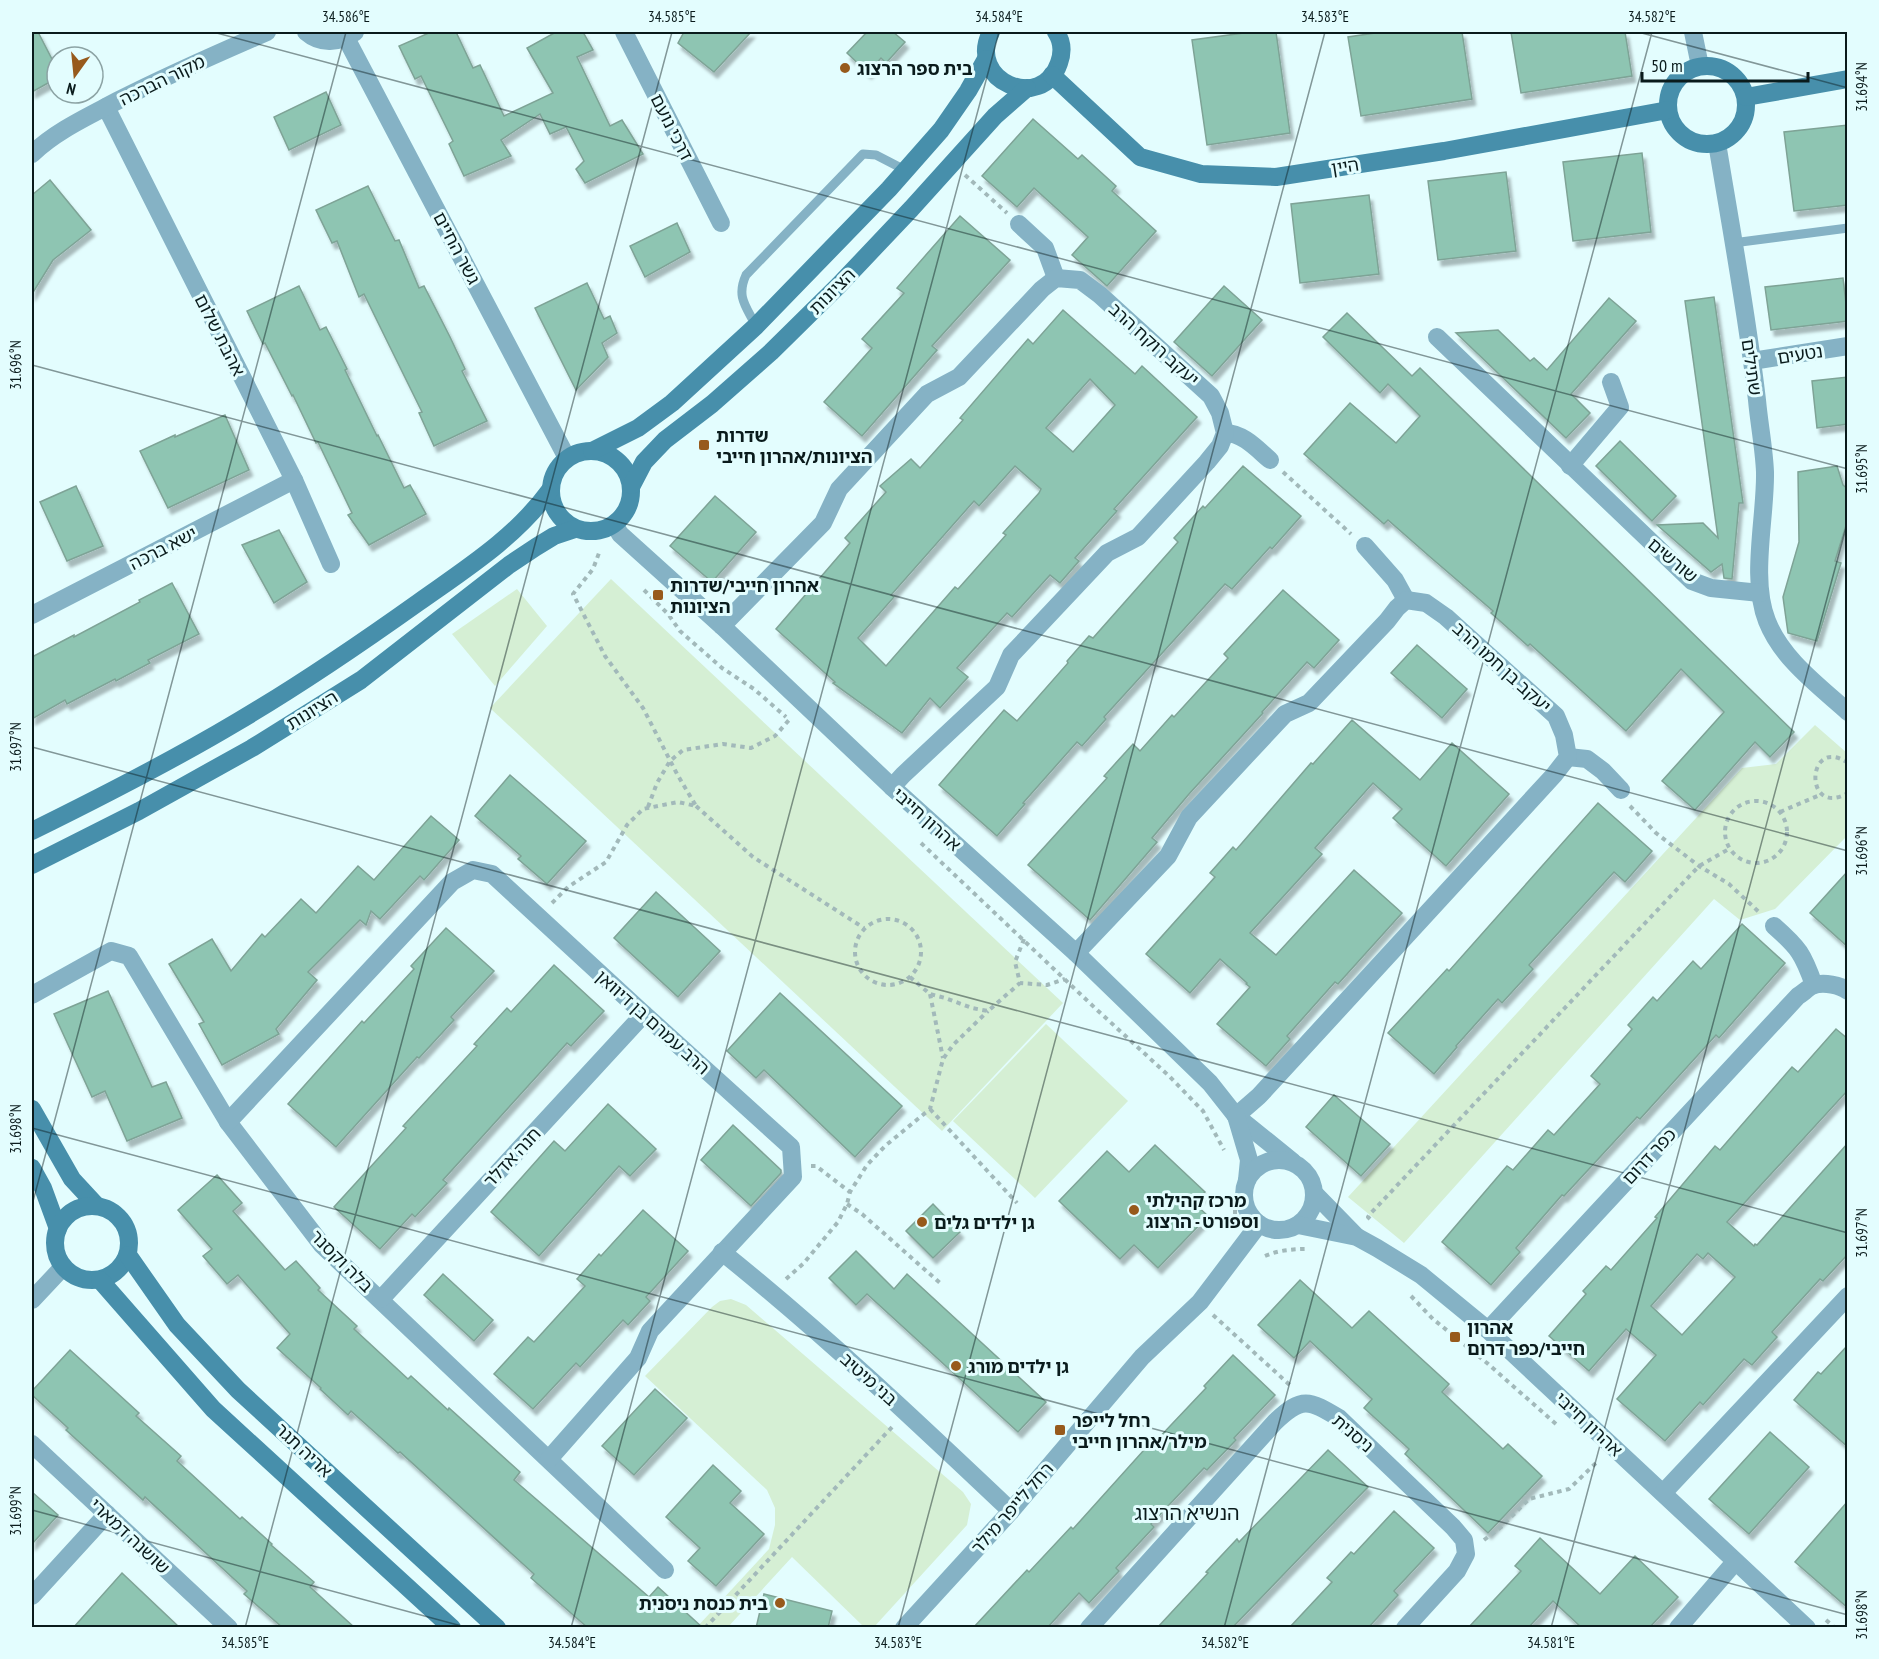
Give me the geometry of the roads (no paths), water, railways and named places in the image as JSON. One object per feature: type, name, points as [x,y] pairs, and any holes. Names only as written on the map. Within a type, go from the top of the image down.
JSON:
[{"type":"street","name":"מקור הברכה","points":[[32,154],[48,139],[106,107],[178,70],[267,32]]},
{"type":"street","points":[[306,32],[312,37],[330,42],[350,35]]},
{"type":"street","name":"דרכי נועם","points":[[624,32],[721,223]]},
{"type":"street","name":"הציונות","points":[[592,451],[638,428],[672,403],[756,326],[825,256],[940,130],[968,91],[986,59],[985,48],[991,32]]},
{"type":"street","points":[[1693,32],[1700,66]]},
{"type":"street","points":[[1052,75],[1061,57],[1062,46],[1059,33]]},
{"type":"street","name":"גשר החיים","points":[[350,35],[567,458]]},
{"type":"street","points":[[986,59],[990,69],[1007,85],[1026,88]]},
{"type":"street","points":[[1700,66],[1720,67],[1730,72],[1743,87],[1746,97],[1745,117],[1741,126],[1726,140],[1717,143],[1704,144],[1691,141],[1672,123],[1668,110],[1668,98],[1679,77],[1700,66]]},
{"type":"street","name":"הציונות","points":[[632,485],[644,462],[666,440],[712,404],[771,352],[839,285],[995,116],[1026,88],[1036,86],[1052,75]]},
{"type":"street","name":"היין","points":[[1052,75],[1140,157],[1201,174],[1276,177],[1444,151],[1668,110]]},
{"type":"street","points":[[1746,97],[1848,79]]},
{"type":"street","name":"אהבת שלום","points":[[106,107],[294,480],[331,564]]},
{"type":"street","name":"שתילים","points":[[1717,143],[1752,361],[1765,472],[1760,593]]},
{"type":"street","points":[[722,626],[823,523],[839,489],[927,394],[959,376],[1042,289],[1056,278],[1045,248],[1019,224]]},
{"type":"street","name":"יעקב רוקח הרב","points":[[1056,278],[1080,280],[1100,295],[1211,396],[1220,413],[1225,433]]},
{"type":"street","name":"שורשים","points":[[1437,337],[1692,581],[1711,588],[1760,593]]},
{"type":"street","name":"נטעים","points":[[1752,361],[1848,346]]},
{"type":"street","points":[[1570,466],[1620,407],[1611,382]]},
{"type":"street","points":[[892,787],[997,687],[1011,655],[1107,553],[1138,537],[1207,462],[1220,446],[1225,433],[1234,433],[1270,460]]},
{"type":"street","points":[[592,451],[605,453],[616,459],[628,473],[632,485],[632,498],[625,513],[615,525],[599,531],[587,532],[575,529],[557,513],[550,490],[558,467],[567,458],[592,451]]},
{"type":"street","name":"ישא ברכה","points":[[32,615],[294,480]]},
{"type":"street","name":"הציונות","points":[[32,831],[237,723],[344,656],[481,558],[516,530],[550,490]]},
{"type":"street","name":"אהרון חייבי","points":[[615,525],[620,534],[722,626],[892,787],[1076,954],[1210,1083],[1236,1116],[1293,1162]]},
{"type":"street","name":"הציונות","points":[[32,865],[139,811],[252,748],[361,680],[509,565],[536,547],[575,529]]},
{"type":"street","points":[[1076,954],[1168,856],[1189,817],[1197,808],[1285,714],[1310,703],[1407,600],[1395,580],[1365,546]]},
{"type":"street","points":[[1760,593],[1766,619],[1774,638],[1790,659],[1848,712]]},
{"type":"street","name":"יעקב בן חמו הרב","points":[[1407,600],[1426,603],[1446,616],[1556,716],[1564,735],[1568,757]]},
{"type":"street","points":[[1236,1116],[1267,1087],[1568,757],[1587,759],[1603,771],[1621,790]]},
{"type":"street","name":"הרב עמרם בן דיוואן","points":[[228,1122],[452,882],[473,870],[492,874],[791,1147],[793,1176],[722,1252]]},
{"type":"street","points":[[1774,926],[1796,945],[1806,960],[1814,985],[1827,984],[1848,991]]},
{"type":"street","name":"בלה וקסנר","points":[[32,995],[111,951],[129,956],[228,1122],[322,1245],[665,1570]]},
{"type":"street","name":"כפר דרום","points":[[1488,1330],[1798,996],[1814,985]]},
{"type":"street","name":"חנה אדלר","points":[[381,1299],[644,1014]]},
{"type":"street","points":[[32,1109],[72,1179],[98,1206]]},
{"type":"street","name":"אהרון חייבי","points":[[1236,1116],[1249,1160],[1241,1186]]},
{"type":"street","points":[[1275,1159],[1293,1162],[1308,1175],[1313,1184],[1315,1194],[1311,1212],[1299,1225],[1289,1229],[1279,1231],[1268,1229],[1251,1218],[1246,1209],[1244,1189],[1241,1186],[1265,1162],[1275,1159]]},
{"type":"street","points":[[32,1168],[43,1188],[58,1228]]},
{"type":"street","name":"אהרון חייבי","points":[[1315,1194],[1356,1238]]},
{"type":"street","points":[[98,1206],[108,1209],[124,1223],[129,1233],[130,1245],[128,1255],[118,1271],[110,1277],[90,1281],[80,1279],[63,1267],[55,1248],[58,1228],[64,1218],[85,1207],[98,1206]]},
{"type":"street","name":"רחל לייפר מילר","points":[[904,1628],[1011,1511],[1142,1357],[1200,1302],[1259,1224]]},
{"type":"street","name":"אהרון חייבי","points":[[1299,1225],[1356,1238],[1421,1275],[1488,1330],[1807,1628]]},
{"type":"street","points":[[549,1459],[638,1358],[650,1331],[722,1252]]},
{"type":"street","name":"בני מיטיב","points":[[722,1252],[768,1288],[906,1412],[1011,1511]]},
{"type":"street","name":"אריה תגר","points":[[128,1255],[177,1324],[238,1390],[498,1628]]},
{"type":"street","points":[[32,1300],[63,1267]]},
{"type":"street","name":"אריה תגר","points":[[100,1280],[213,1410],[452,1628]]},
{"type":"street","points":[[1663,1493],[1848,1296]]},
{"type":"street","name":"ניסנית","points":[[1089,1628],[1275,1422],[1288,1410],[1302,1402],[1319,1406],[1339,1418],[1464,1540],[1467,1554],[1457,1571],[1405,1628]]},
{"type":"street","name":"שושנה דמארי","points":[[32,1444],[229,1628]]},
{"type":"street","points":[[32,1596],[107,1514]]},
{"type":"street","points":[[1678,1628],[1735,1562]]},
{"type":"lane","points":[[756,326],[740,295],[746,275],[863,154],[876,155],[905,170]]},
{"type":"lane","points":[[1733,243],[1848,228]]},
{"type":"place","name":"בית ספר הרצוג","points":[[845,68]]},
{"type":"place","name":"שדרות הציונות/אהרון חייבי","points":[[704,445]]},
{"type":"place","name":"אהרון חייבי/שדרות הציונות","points":[[658,595]]},
{"type":"place","name":"מרכז קהילתי וספורט - הרצוג","points":[[1134,1210]]},
{"type":"place","name":"גן ילדים גלים","points":[[922,1222]]},
{"type":"place","name":"אהרון חייבי/כפר דרום","points":[[1455,1337]]},
{"type":"place","name":"גן ילדים מורג","points":[[956,1366]]},
{"type":"place","name":"רחל לייפר מילר/אהרון חייבי","points":[[1060,1430]]},
{"type":"place","name":"בית כנסת ניסנית","points":[[780,1603]]},
{"type":"district","name":"הנשיא הרצוג","points":[[1187,1513]]}]
